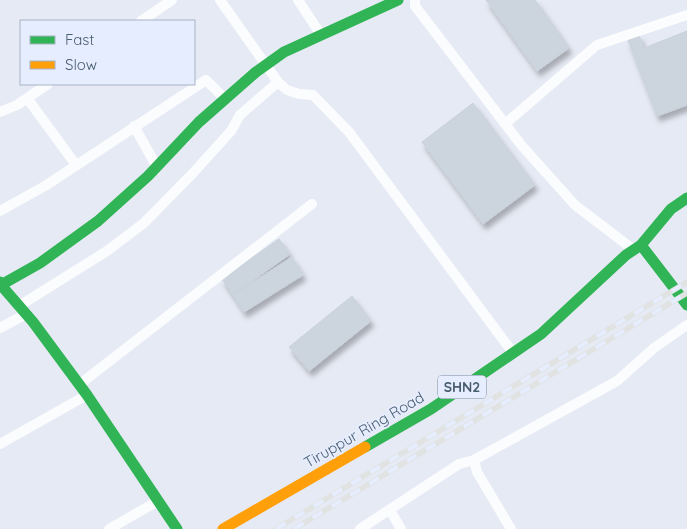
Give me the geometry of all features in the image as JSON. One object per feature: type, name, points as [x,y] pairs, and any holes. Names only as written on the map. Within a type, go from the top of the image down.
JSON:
[{"type":"main road","points":[[177,529],[88,395],[0,284],[40,263],[98,221],[148,176],[199,122],[256,72],[284,52],[398,0]]},
{"type":"main road","name":"Tiruppur Ring Road","points":[[223,529],[431,409],[541,334],[626,255],[638,248],[671,209],[687,198]]},
{"type":"main road","points":[[638,248],[687,305]]},
{"type":"street","points":[[142,20],[172,0]]},
{"type":"street","points":[[220,0],[278,82],[287,90],[299,94],[313,95],[349,132],[513,353]]},
{"type":"street","points":[[298,0],[321,35]]},
{"type":"street","points":[[415,0],[415,6],[522,146],[575,205],[638,248]]},
{"type":"street","points":[[505,124],[597,44],[687,15]]},
{"type":"street","points":[[0,212],[46,186],[206,80],[225,99]]},
{"type":"street","points":[[0,328],[22,310],[144,223],[231,131],[240,115],[278,82]]},
{"type":"street","points":[[0,112],[17,105],[46,85]]},
{"type":"street","points":[[27,98],[76,165]]},
{"type":"street","points":[[134,126],[157,167]]},
{"type":"street","points":[[80,384],[312,204]]},
{"type":"street","points":[[360,529],[459,464],[474,460],[617,381],[654,348],[687,325]]},
{"type":"street","points":[[0,444],[88,395]]},
{"type":"street","points":[[474,460],[477,472],[512,529]]},
{"type":"street","points":[[109,529],[158,501]]},
{"type":"street","points":[[390,510],[401,529]]},
{"type":"building","points":[[486,0],[535,0],[569,48],[537,71]]},
{"type":"building","points":[[687,31],[687,105],[657,116],[628,40],[639,35],[644,48]]},
{"type":"building","points":[[473,103],[535,185],[483,224],[422,142]]},
{"type":"building","points":[[279,239],[290,254],[233,295],[222,279]]},
{"type":"building","points":[[292,257],[303,275],[244,312],[233,295]]},
{"type":"building","points":[[352,296],[371,321],[309,371],[289,347]]},
{"type":"railway","points":[[276,529],[687,282]]},
{"type":"railway","points":[[294,529],[687,293]]},
{"type":"traffic: fast","points":[[1,285],[40,263],[98,221],[148,176],[199,122],[256,72],[284,52],[398,0]]},
{"type":"traffic: fast","points":[[641,245],[671,209],[687,198]]},
{"type":"traffic: fast","points":[[365,447],[431,409],[541,334],[626,255],[641,245],[687,305]]},
{"type":"traffic: fast","points":[[0,282],[33,322],[87,395],[177,529]]},
{"type":"traffic: slow","points":[[223,529],[365,447]]}]
